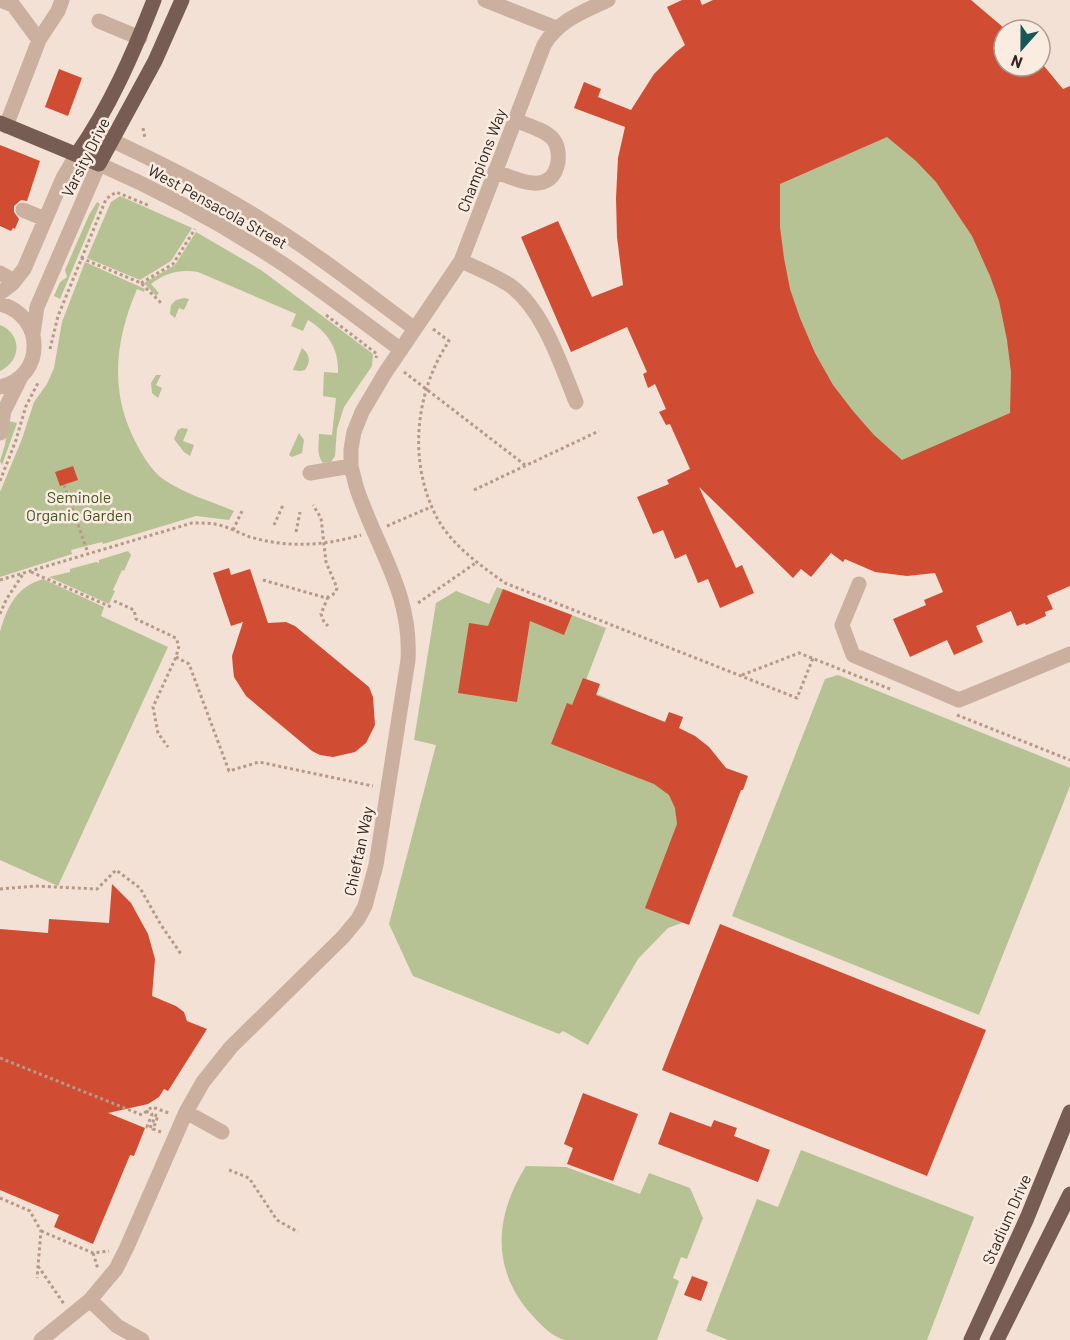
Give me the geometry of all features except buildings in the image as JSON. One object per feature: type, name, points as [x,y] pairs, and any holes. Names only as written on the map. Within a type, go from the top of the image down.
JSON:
[{"type":"main road","name":"Varsity Drive","points":[[77,154],[140,38],[154,0]]},
{"type":"main road","name":"Varsity Drive","points":[[99,164],[161,48],[182,0]]},
{"type":"main road","name":"West Pensacola Street","points":[[3,124],[99,164]]},
{"type":"main road","name":"Stadium Drive","points":[[971,1340],[1027,1218],[1070,1112]]},
{"type":"main road","points":[[997,1340],[1070,1194]]},
{"type":"street","points":[[0,0],[13,4],[39,40]]},
{"type":"street","points":[[3,124],[39,40],[62,0]]},
{"type":"street","points":[[485,0],[556,28]]},
{"type":"street","name":"Champions Way","points":[[401,350],[461,261],[544,45],[556,28],[574,15],[608,0]]},
{"type":"street","points":[[99,21],[140,38]]},
{"type":"street","points":[[495,171],[522,182],[534,184],[551,176],[557,167],[559,157],[553,139],[515,120]]},
{"type":"street","name":"West Pensacola Street","points":[[92,130],[209,189],[260,218],[334,268],[415,329]]},
{"type":"street","name":"Varsity Drive","points":[[0,293],[24,269],[65,172],[77,154]]},
{"type":"street","name":"West Pensacola Street","points":[[99,164],[178,201],[241,237],[285,265],[401,350]]},
{"type":"street","name":"Varsity Drive","points":[[21,377],[32,360],[37,307],[99,164]]},
{"type":"street","points":[[23,210],[45,219]]},
{"type":"street","points":[[461,261],[511,286],[531,306],[552,345],[576,402]]},
{"type":"street","points":[[0,273],[14,281]]},
{"type":"street","points":[[0,304],[22,316],[33,334]]},
{"type":"street","name":"Chieftan Way","points":[[41,1340],[90,1300],[122,1258],[179,1113],[231,1047],[343,937],[358,919],[365,906],[376,865],[409,641],[404,605],[398,585],[363,506],[351,466],[351,449],[354,432],[372,392],[401,350]]},
{"type":"street","points":[[0,387],[21,377]]},
{"type":"street","points":[[0,433],[4,411],[21,377]]},
{"type":"street","points":[[310,473],[351,466]]},
{"type":"street","points":[[859,584],[842,625],[853,656],[959,700],[1070,654]]},
{"type":"street","points":[[179,1113],[222,1132]]},
{"type":"street","points":[[90,1300],[117,1326],[142,1340]]},
{"type":"path","points":[[48,359],[58,316],[103,205],[111,194],[116,192],[152,207]]},
{"type":"path","points":[[187,225],[204,234]]},
{"type":"path","points":[[141,284],[173,264],[195,229]]},
{"type":"path","points":[[81,258],[141,284],[161,303]]},
{"type":"path","points":[[321,311],[377,354],[375,361]]},
{"type":"path","points":[[433,329],[449,342],[426,389],[421,411],[420,455],[427,493],[436,516],[449,534],[477,562],[505,583],[797,698],[813,658]]},
{"type":"path","points":[[404,372],[525,465]]},
{"type":"path","points":[[0,481],[26,406],[40,379]]},
{"type":"path","points":[[474,490],[599,431]]},
{"type":"path","points":[[64,485],[88,553]]},
{"type":"path","points":[[274,525],[283,505]]},
{"type":"path","points":[[313,505],[321,518],[326,562],[338,588],[328,597],[321,614],[328,626]]},
{"type":"path","points":[[387,526],[433,506]]},
{"type":"path","points":[[233,530],[242,511]]},
{"type":"path","points":[[296,532],[300,512]]},
{"type":"path","points":[[0,580],[192,523],[216,524],[276,543],[295,545],[334,543],[361,535]]},
{"type":"path","points":[[418,603],[477,562]]},
{"type":"path","points":[[29,571],[111,607]]},
{"type":"path","points":[[0,614],[23,573]]},
{"type":"path","points":[[263,580],[328,597]]},
{"type":"path","points":[[114,601],[134,610],[136,619],[176,638],[178,646],[176,657],[153,707],[158,733],[168,747]]},
{"type":"path","points":[[741,675],[799,652],[896,691]]},
{"type":"path","points":[[176,657],[189,664],[229,771],[259,762],[378,787]]},
{"type":"path","points":[[948,712],[1070,760]]},
{"type":"path","points":[[0,889],[34,885],[97,889],[116,870],[140,888],[181,954]]},
{"type":"path","points":[[0,1058],[142,1115],[152,1107],[179,1113]]},
{"type":"path","points":[[146,1111],[152,1114],[147,1127],[150,1128],[156,1115],[158,1116],[153,1129],[162,1133]]},
{"type":"path","points":[[229,1170],[249,1178],[277,1220],[298,1232]]},
{"type":"path","points":[[0,1198],[30,1211],[41,1231],[37,1278]]},
{"type":"path","points":[[41,1231],[93,1253],[110,1251]]},
{"type":"path","points":[[93,1253],[98,1271]]},
{"type":"path","points":[[38,1266],[65,1305]]},
{"type":"green space","points":[[992,71],[992,78],[1006,78],[1070,445],[867,521],[843,562],[831,553],[642,227]]},
{"type":"green space","points":[[120,196],[192,228],[171,261],[140,280],[87,258],[111,202]]},
{"type":"green space","points":[[97,202],[100,204],[60,299],[54,296],[60,282],[67,277],[65,270]]},
{"type":"green space","points":[[196,232],[261,270],[373,354],[372,366],[344,407],[337,429],[335,456],[331,462],[323,463],[319,456],[319,434],[332,435],[336,398],[323,396],[324,372],[338,373],[338,364],[331,342],[321,330],[308,320],[303,331],[291,326],[296,314],[198,272],[185,271],[162,277],[151,284],[159,293],[156,296],[144,283],[175,265]]},
{"type":"green space","name":"Seminole Organic Garden","points":[[85,262],[145,289],[144,292],[137,289],[130,308],[120,347],[118,366],[119,385],[127,424],[141,453],[155,472],[171,484],[234,511],[229,520],[196,516],[103,544],[102,542],[71,550],[72,554],[0,577],[0,492],[22,439],[34,402],[47,384],[54,368],[62,322]]},
{"type":"green space","points":[[189,299],[184,310],[179,308],[175,318],[170,314],[171,305],[176,300]]},
{"type":"green space","points":[[0,325],[13,335],[16,348],[12,361],[0,371]]},
{"type":"green space","points":[[302,348],[308,355],[308,364],[305,370],[293,370]]},
{"type":"green space","points":[[156,375],[161,375],[156,385],[162,388],[158,398],[152,393],[151,383]]},
{"type":"green space","points":[[8,421],[17,423],[2,465],[0,461]]},
{"type":"green space","points":[[188,429],[183,441],[194,445],[190,456],[174,439],[178,430]]},
{"type":"green space","points":[[299,433],[304,440],[302,453],[292,457],[289,455]]},
{"type":"green space","points":[[128,551],[131,555],[113,590],[115,591],[109,604],[49,577],[70,572],[70,569],[99,563],[99,560]]},
{"type":"green space","points":[[43,579],[104,607],[101,616],[168,647],[58,886],[0,860],[0,632],[14,599],[26,587]]},
{"type":"green space","points":[[497,587],[606,628],[583,688],[695,736],[709,747],[741,790],[688,924],[684,922],[668,928],[638,959],[588,1045],[563,1031],[559,1034],[413,976],[389,924],[436,745],[414,740],[436,603],[456,591],[489,604]]},
{"type":"green space","points":[[838,675],[1070,768],[1070,786],[979,1015],[732,916],[825,679]]},
{"type":"green space","points":[[801,1150],[974,1217],[927,1340],[728,1340],[706,1331],[757,1199],[778,1207]]},
{"type":"green space","points":[[526,1166],[566,1167],[640,1194],[649,1173],[690,1188],[703,1218],[687,1259],[681,1257],[673,1278],[679,1281],[657,1340],[565,1340],[555,1336],[543,1326],[518,1297],[503,1261],[503,1223],[508,1203]]}]
